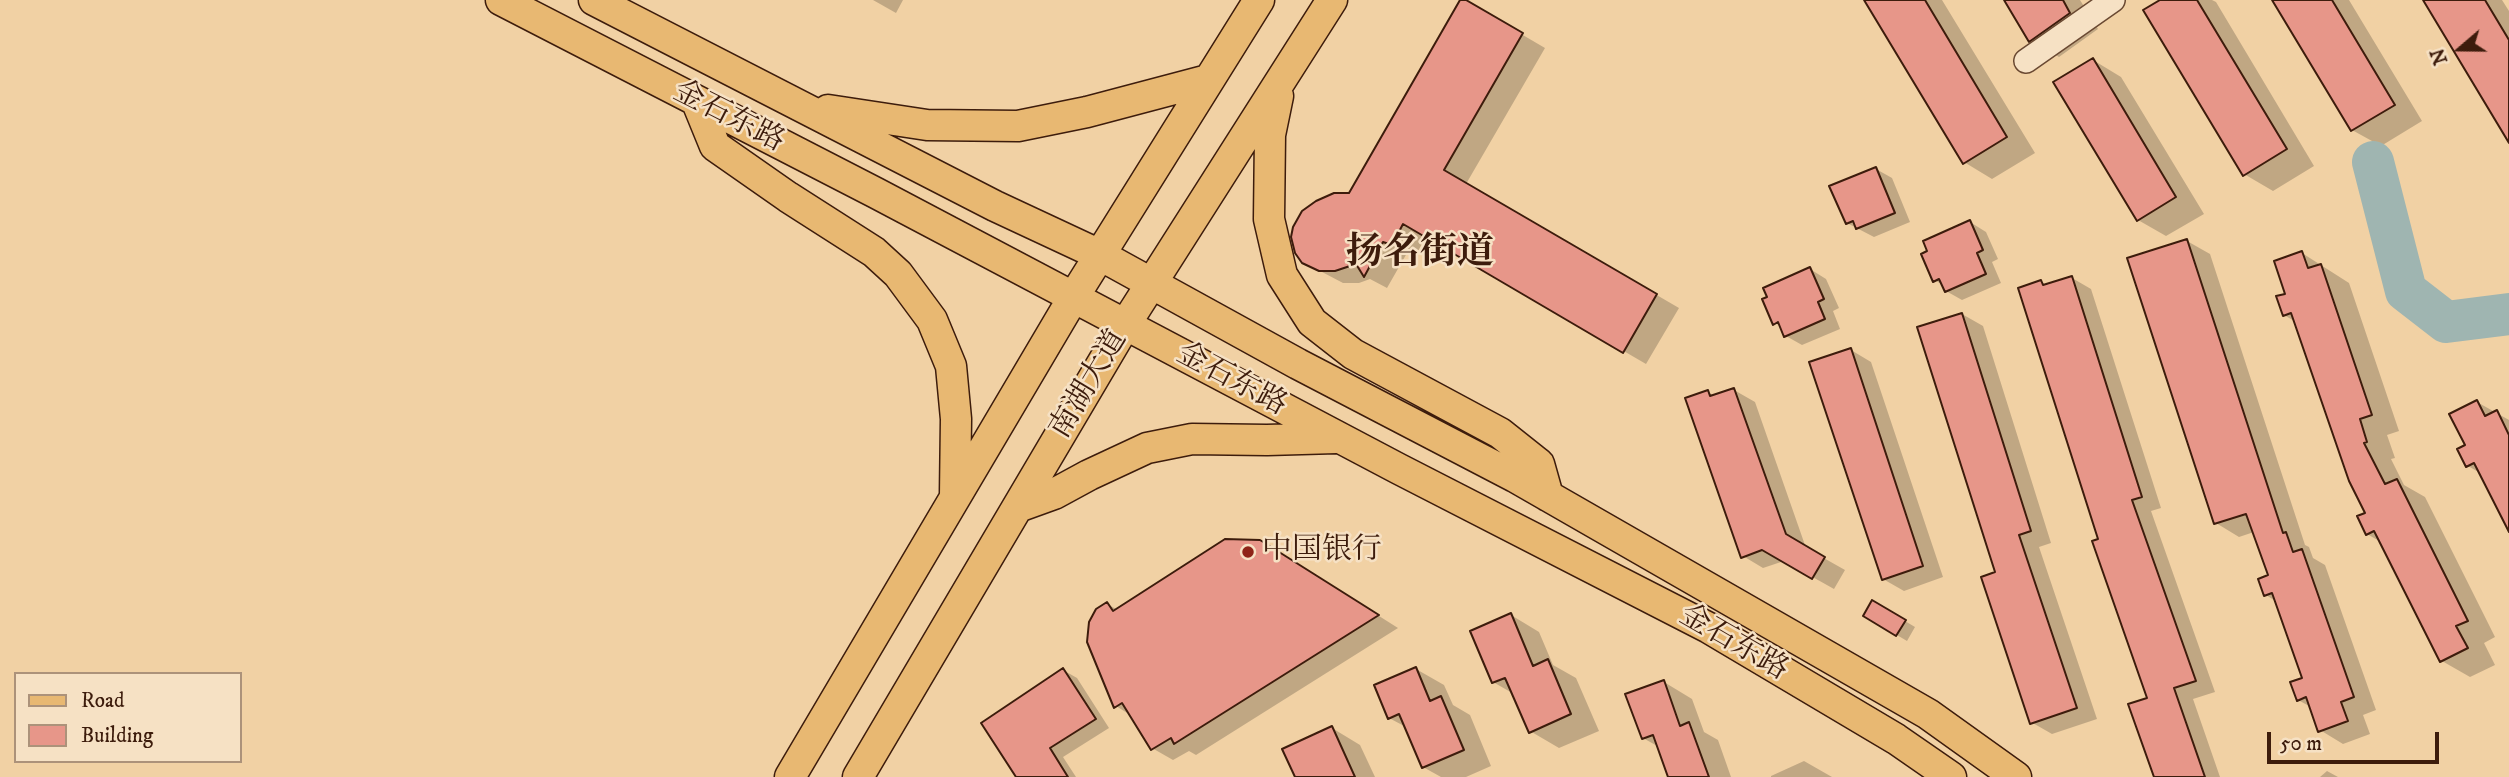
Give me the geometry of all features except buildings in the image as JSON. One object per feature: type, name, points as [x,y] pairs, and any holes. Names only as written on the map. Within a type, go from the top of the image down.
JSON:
[{"type":"main road","name":"金石东路","points":[[501,0],[1709,628],[1896,739],[1951,777]]},
{"type":"main road","name":"金石东路","points":[[594,0],[995,206],[1100,255],[1548,496],[1928,715],[2017,777]]},
{"type":"main road","name":"南湖大道","points":[[790,777],[1073,298],[1259,0]]},
{"type":"main road","name":"南湖大道","points":[[858,777],[1125,325],[1332,0]]},
{"type":"main road","points":[[800,106],[927,125],[1018,126],[1087,112],[1208,80]]},
{"type":"main road","points":[[1280,81],[1270,135],[1269,219],[1282,275],[1312,322],[1353,355],[1500,433],[1539,464],[1548,496]]},
{"type":"main road","points":[[697,102],[715,146],[874,252],[898,274],[932,320],[951,366],[956,419],[955,499]]},
{"type":"main road","points":[[1018,507],[1054,494],[1147,448],[1192,439],[1339,438]]},
{"type":"street","points":[[2026,61],[2113,0]]},
{"type":"waterway","points":[[2373,162],[2406,291],[2446,322],[2509,314]]},
{"type":"place","name":"中国银行","points":[[1248,552]]},
{"type":"district","name":"扬名街道","points":[[1420,255]]}]
